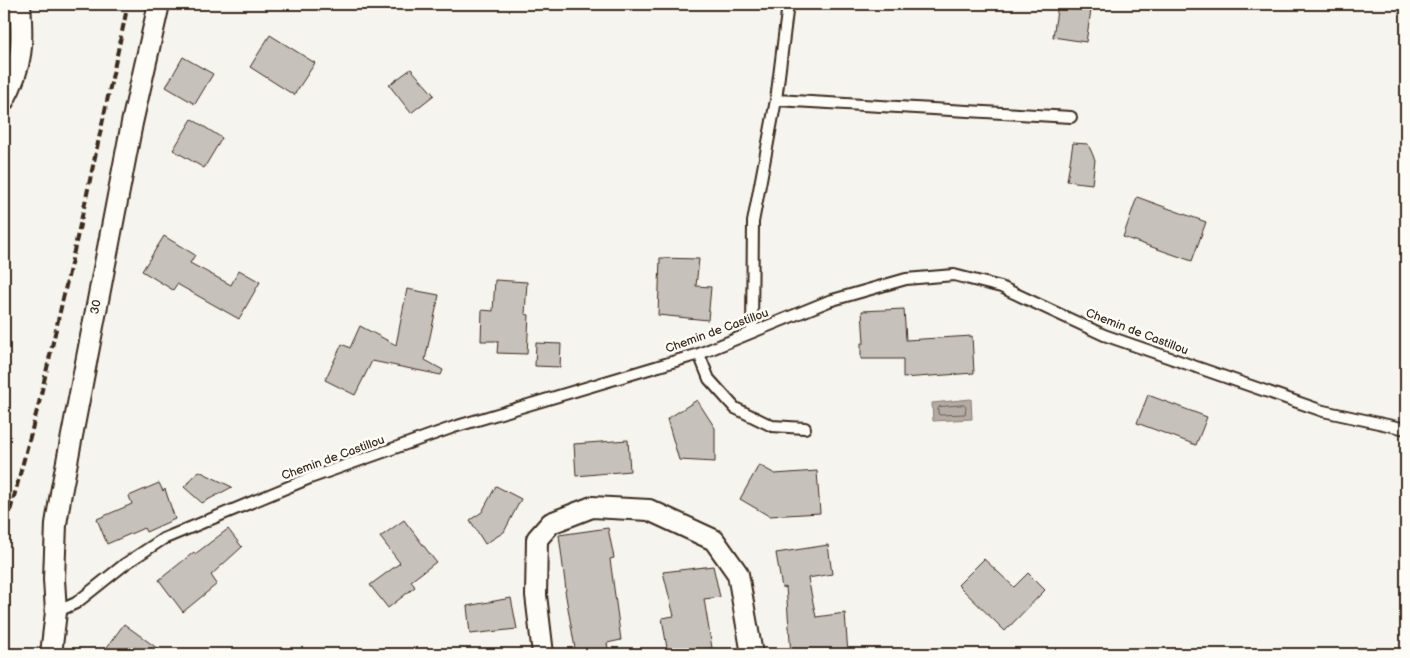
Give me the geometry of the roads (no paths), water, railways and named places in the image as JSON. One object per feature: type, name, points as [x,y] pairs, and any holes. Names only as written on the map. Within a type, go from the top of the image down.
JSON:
[{"type":"street","points":[[4,100],[14,82],[20,61],[23,37],[20,4]]},
{"type":"street","name":"30","points":[[52,654],[56,612],[54,579],[60,493],[132,123],[159,4]]},
{"type":"street","points":[[543,654],[536,595],[537,539],[551,523],[592,507],[649,510],[714,540],[738,574],[752,654]]},
{"type":"lane","points":[[752,332],[753,222],[776,100],[788,4]]},
{"type":"lane","points":[[776,100],[1071,118]]},
{"type":"lane","name":"Chemin de Castillou","points":[[56,612],[76,603],[125,564],[163,539],[310,478],[454,427],[699,354],[829,301],[906,279],[954,275],[1001,287],[1104,335],[1323,411],[1406,430]]},
{"type":"lane","points":[[699,354],[709,379],[735,408],[772,426],[805,428]]},
{"type":"water","points":[[971,399],[972,419],[933,421],[932,403]]},
{"type":"railway","points":[[4,534],[39,403],[128,4]]}]
